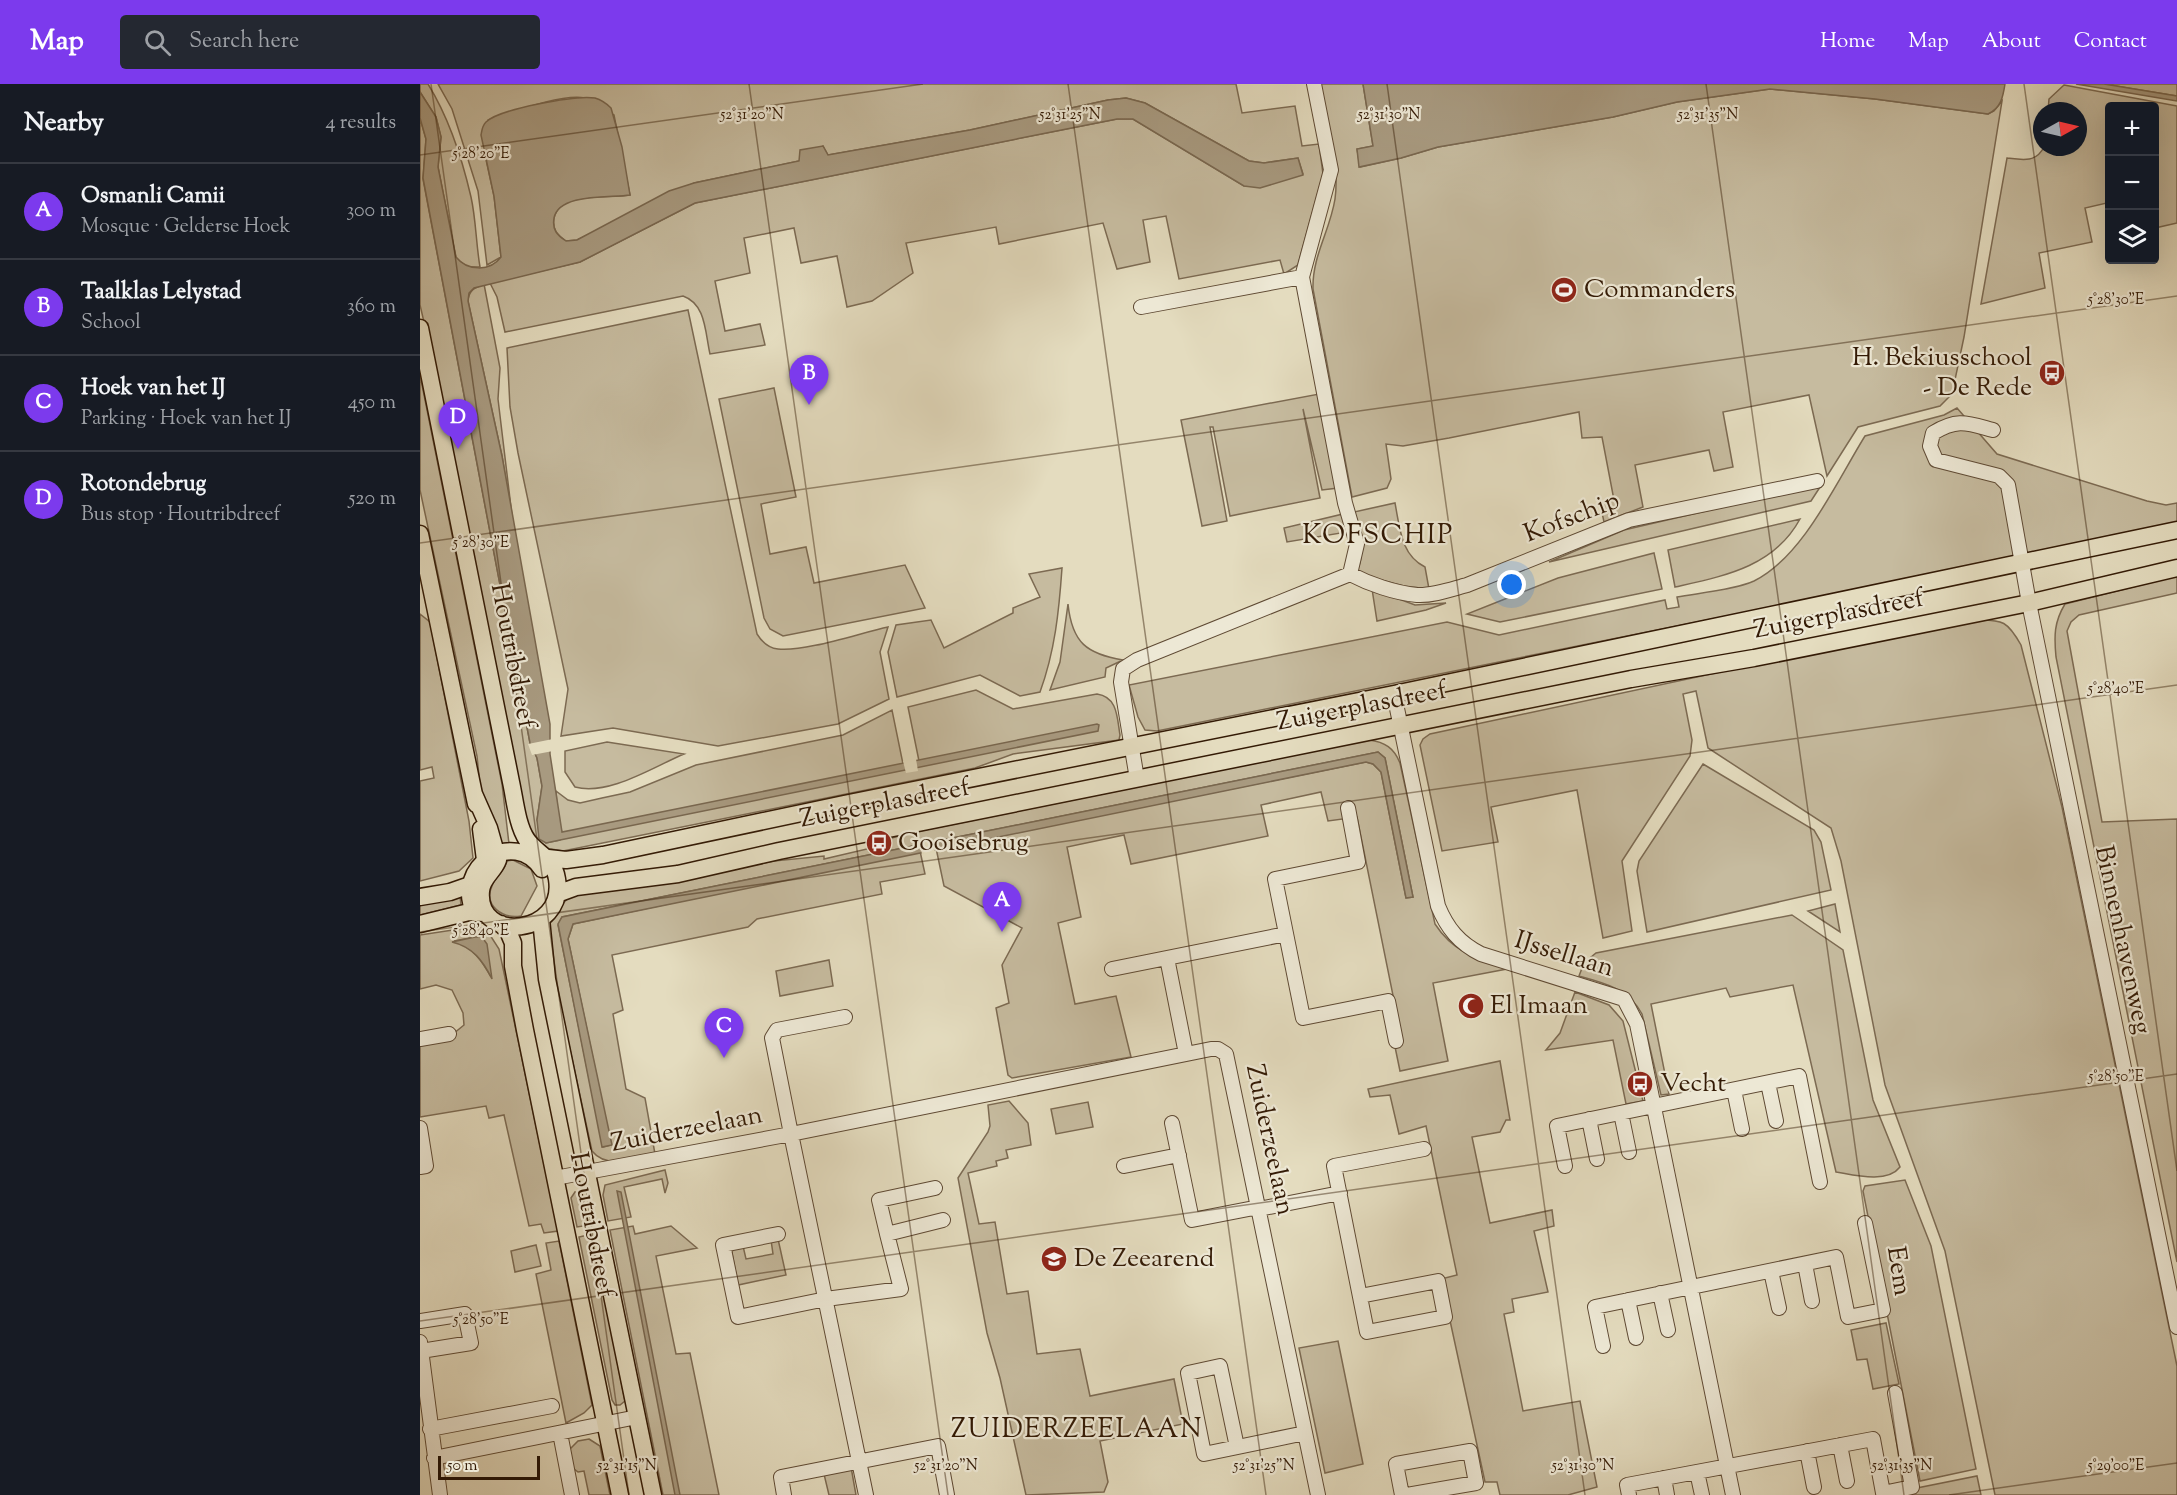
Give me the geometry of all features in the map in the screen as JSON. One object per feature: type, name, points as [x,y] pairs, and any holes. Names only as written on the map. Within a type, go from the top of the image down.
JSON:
[{"type":"main road","name":"Houtribdreef","points":[[420,328],[511,782],[527,849]]},
{"type":"main road","name":"Zuigerplasdreef","points":[[548,865],[1394,694],[2177,530]]},
{"type":"main road","points":[[420,534],[474,794],[491,857],[496,865],[484,878],[480,913]]},
{"type":"main road","name":"Zuigerplasdreef","points":[[557,894],[576,887],[678,874],[779,851],[1400,725],[2029,603],[2177,568]]},
{"type":"main road","points":[[420,897],[450,892],[470,885],[491,857],[527,849],[548,865],[557,894],[550,910],[535,922],[497,928]]},
{"type":"main road","points":[[535,922],[531,914],[541,904],[547,889],[545,873],[548,865]]},
{"type":"main road","points":[[470,885],[470,899],[480,913]]},
{"type":"main road","name":"Houtribdreef","points":[[480,913],[497,928],[513,966],[620,1495]]},
{"type":"main road","points":[[420,924],[480,913]]},
{"type":"main road","name":"Houtribdreef","points":[[535,922],[653,1495]]},
{"type":"street","points":[[1137,779],[1121,682],[1123,669],[1137,660],[1350,574],[1357,544],[1345,503],[1302,277],[1330,170],[1314,84]]},
{"type":"street","points":[[1141,307],[1302,277]]},
{"type":"street","points":[[1993,430],[1962,421],[1946,425],[1933,433],[1930,446],[1936,460],[1999,476],[2008,485],[2022,563]]},
{"type":"street","name":"Kofschip","points":[[1350,574],[1363,581],[1417,595],[1442,592],[1467,585],[1629,520],[1817,481]]},
{"type":"street","name":"Binnenhavenweg","points":[[2022,563],[2177,1327]]},
{"type":"street","name":"IJssellaan","points":[[1394,694],[1438,906],[1446,926],[1467,947],[1481,954],[1624,999],[1637,1024],[1733,1495]]},
{"type":"street","points":[[1348,808],[1359,862],[1275,879],[1303,1018],[1388,1001],[1396,1041]]},
{"type":"street","points":[[1112,969],[1287,934]]},
{"type":"street","points":[[1167,958],[1186,1054]]},
{"type":"street","points":[[791,1134],[772,1038],[777,1030],[845,1017]]},
{"type":"street","points":[[420,1040],[448,1034]]},
{"type":"street","name":"Zuiderzeelaan","points":[[555,1178],[791,1134],[1218,1049],[1230,1061],[1318,1495]]},
{"type":"street","points":[[1565,1166],[1557,1126],[1799,1077],[1820,1182]]},
{"type":"street","points":[[1768,1083],[1776,1121]]},
{"type":"street","points":[[1734,1090],[1742,1129]]},
{"type":"street","points":[[1621,1113],[1629,1152]]},
{"type":"street","points":[[1589,1119],[1597,1159]]},
{"type":"street","points":[[1172,1123],[1192,1220],[1340,1193]]},
{"type":"street","points":[[420,1128],[426,1166],[420,1167]]},
{"type":"street","name":"Zuiderzeelaan","points":[[791,1134],[866,1495]]},
{"type":"street","points":[[1360,1296],[1438,1281],[1445,1317],[1367,1332],[1334,1166],[1424,1149]]},
{"type":"street","points":[[1124,1166],[1179,1155]]},
{"type":"street","points":[[778,1233],[723,1245],[738,1317],[826,1299],[901,1289],[879,1200],[935,1188]]},
{"type":"street","points":[[887,1234],[943,1220]]},
{"type":"street","name":"Eem","points":[[1602,1346],[1594,1307],[1836,1257],[1848,1317],[1883,1310],[1865,1223]]},
{"type":"street","points":[[1805,1264],[1812,1301]]},
{"type":"street","points":[[1771,1271],[1779,1308]]},
{"type":"street","points":[[1660,1293],[1668,1330]]},
{"type":"street","points":[[1628,1300],[1636,1338]]},
{"type":"street","points":[[420,1322],[465,1314],[471,1343],[421,1347],[440,1495]]},
{"type":"street","points":[[1237,1447],[1220,1366],[1188,1373],[1204,1454],[1305,1433]]},
{"type":"street","points":[[1629,1495],[1627,1485],[1873,1439],[1883,1493],[1912,1487],[1895,1393]]},
{"type":"street","points":[[430,1429],[552,1406]]},
{"type":"street","points":[[434,1458],[637,1418]]},
{"type":"street","points":[[560,1434],[572,1495]]},
{"type":"street","points":[[1840,1445],[1847,1481]]},
{"type":"street","points":[[784,1495],[781,1477],[938,1446],[947,1495]]},
{"type":"street","points":[[1402,1495],[1396,1464],[1470,1451],[1476,1483],[1407,1495]]},
{"type":"street","points":[[1807,1451],[1814,1487]]},
{"type":"street","points":[[1697,1472],[1702,1495]]},
{"type":"street","points":[[1664,1478],[1667,1495]]},
{"type":"shaded area","points":[[420,84],[428,84],[436,97],[459,153],[473,205],[480,267],[467,267],[456,258],[438,167],[441,137],[436,117],[420,92]]},
{"type":"shaded area","points":[[438,84],[1236,84],[1242,113],[1295,106],[1302,146],[1319,144],[1323,174],[1298,265],[1284,274],[1280,260],[1179,279],[1166,216],[1143,220],[1150,262],[1117,269],[1103,223],[999,244],[996,227],[906,243],[913,273],[872,301],[847,307],[837,256],[801,263],[794,228],[744,238],[750,273],[715,281],[725,331],[760,324],[765,345],[710,354],[700,312],[691,300],[683,296],[505,332],[497,297],[490,283],[580,262],[695,203],[1117,119],[1133,119],[1244,186],[1303,174],[1298,158],[1264,163],[1249,161],[1145,103],[1126,98],[1108,100],[970,130],[828,155],[823,146],[799,161],[694,183],[577,240],[566,241],[556,231],[554,225],[558,209],[574,200],[630,195],[614,115],[589,99],[564,98],[536,104],[488,120],[485,155],[494,196],[501,257],[487,265],[478,191],[452,109]]},
{"type":"shaded area","points":[[1320,84],[1363,84],[1373,146],[1357,149],[1360,167],[1438,147],[1613,117],[1677,102],[1770,89],[1875,99],[1988,114],[1994,111],[2002,101],[1964,337],[1952,394],[1940,406],[1858,427],[1827,476],[1809,395],[1723,412],[1733,467],[1714,471],[1709,450],[1635,465],[1643,507],[1604,522],[1600,503],[1614,500],[1602,437],[1582,438],[1579,412],[1403,446],[1386,444],[1391,479],[1387,488],[1352,497],[1313,289],[1315,266],[1333,211],[1336,185],[1332,142]]},
{"type":"shaded area","points":[[1363,84],[2005,84],[1999,105],[1988,114],[1875,99],[1770,89],[1677,102],[1613,117],[1438,147],[1359,167],[1357,149],[1373,146]]},
{"type":"shaded area","points":[[2076,84],[2104,84],[2177,96],[2177,101]]},
{"type":"shaded area","points":[[2104,84],[2177,84],[2177,96]]},
{"type":"shaded area","points":[[2064,85],[2155,102],[2105,102],[2105,203],[2085,208],[2092,242],[2039,253],[2045,288],[1981,304],[2007,158],[2023,160],[2037,156],[2087,156],[2087,102],[2049,102],[2049,99]]},
{"type":"shaded area","points":[[420,92],[436,117],[441,137],[438,167],[456,257],[466,265],[478,268],[491,265],[501,257],[494,196],[481,135],[484,125],[494,117],[506,112],[572,99],[595,98],[611,108],[622,147],[630,195],[586,198],[565,204],[554,218],[554,226],[560,237],[566,241],[577,240],[669,191],[694,183],[799,161],[800,150],[823,146],[828,155],[970,130],[1108,100],[1126,98],[1145,103],[1249,161],[1264,163],[1298,158],[1303,175],[1260,188],[1244,186],[1133,119],[1117,119],[695,203],[580,262],[474,288],[469,293],[468,301],[502,456],[550,724],[550,754],[562,832],[1097,724],[1099,725],[1098,731],[546,843],[539,839],[537,820],[542,786],[537,758],[530,743],[423,178],[426,139],[420,118]]},
{"type":"shaded area","points":[[2159,103],[2177,106],[2177,223],[2159,227]]},
{"type":"shaded area","points":[[420,118],[426,139],[423,179],[530,743],[537,758],[542,786],[537,820],[546,843],[560,840],[565,833],[562,832],[558,821],[556,791],[568,800],[580,803],[630,792],[696,765],[843,735],[892,710],[903,764],[919,761],[908,707],[976,690],[1013,709],[1097,694],[1104,696],[1109,699],[1115,709],[1119,740],[1013,754],[975,768],[563,851],[545,848],[527,825],[443,404],[420,305]]},
{"type":"shaded area","points":[[484,284],[500,368],[498,399],[513,524],[502,456],[468,301],[473,290]]},
{"type":"shaded area","points":[[688,310],[757,634],[771,647],[789,649],[817,645],[888,627],[880,652],[889,699],[838,724],[718,746],[613,728],[561,736],[568,689],[518,453],[510,407],[507,348]]},
{"type":"shaded area","points":[[420,375],[502,784],[509,844],[500,846],[480,786],[477,756],[420,490]]},
{"type":"shaded area","points":[[774,388],[796,497],[761,504],[770,554],[806,547],[814,583],[905,565],[925,608],[783,636],[770,629],[764,618],[719,399]]},
{"type":"shaded area","points":[[1319,394],[1338,488],[1322,490],[1303,409],[1320,498],[1230,516],[1213,427],[1210,427],[1227,521],[1202,526],[1181,420]]},
{"type":"shaded area","points":[[1957,408],[1997,454],[2147,501],[2166,505],[2177,503],[2177,525],[1157,731],[1145,730],[1138,717],[1129,685],[1447,622],[1499,635],[1665,600],[1667,609],[1679,607],[1677,597],[1727,589],[1754,581],[1772,570],[1803,536],[1865,436],[1944,415]]},
{"type":"shaded area","points":[[1822,484],[1811,501],[1549,562],[1624,530]]},
{"type":"shaded area","points":[[1395,503],[1400,532],[1406,548],[1417,562],[1425,567],[1429,589],[1404,586],[1355,573],[1359,567],[1361,551],[1354,512]]},
{"type":"shaded area","points":[[1343,514],[1347,532],[1287,542],[1284,528]]},
{"type":"shaded area","points":[[1800,519],[1789,535],[1762,559],[1729,573],[1675,587],[1668,550]]},
{"type":"shaded area","points":[[1654,553],[1662,589],[1500,622],[1467,614],[1558,578]]},
{"type":"shaded area","points":[[1062,568],[1056,631],[1040,692],[1020,696],[980,675],[897,697],[888,652],[896,625],[931,620],[944,648],[1013,613],[1013,608],[1040,597],[1029,574]]},
{"type":"shaded area","points":[[2177,576],[2177,593],[2079,615],[2071,622],[2067,631],[2102,822],[2177,819],[2177,1262],[2056,657],[2055,642],[2057,623],[2065,604]]},
{"type":"shaded area","points":[[1372,589],[1415,605],[1446,603],[1377,621]]},
{"type":"shaded area","points":[[1068,604],[1073,628],[1084,644],[1100,654],[1123,660],[1106,668],[1105,677],[1050,690],[1060,662]]},
{"type":"shaded area","points":[[420,614],[430,622],[469,821],[473,858],[459,871],[420,881],[420,781],[434,778],[432,767],[420,770]]},
{"type":"shaded area","points":[[1976,620],[1999,621],[2012,631],[2021,645],[2062,807],[2177,1366],[2177,1495],[1995,1495],[1945,1251],[1885,1085],[1841,861],[1831,828],[1708,748],[1696,691],[1683,694],[1692,740],[1690,756],[1622,861],[1632,931],[1603,938],[1577,790],[1491,807],[1498,842],[1442,851],[1420,745],[1423,739],[1430,734]]},
{"type":"shaded area","points":[[1369,740],[1380,742],[1388,747],[1395,753],[1400,763],[1435,924],[1442,934],[1466,953],[1507,969],[1433,983],[1448,1061],[1400,1071],[1394,1042],[1402,1040],[1357,817],[1328,821],[1321,792],[1261,805],[1268,836],[1131,864],[1124,835],[1067,847],[1081,917],[1058,923],[1075,1004],[1116,996],[1131,1057],[1012,1078],[1008,1075],[996,1008],[1009,1003],[1002,965],[1022,928],[944,886],[936,848],[1366,762],[1373,764],[1381,772],[1406,898],[1413,897],[1385,758],[1378,752],[562,917],[558,925],[603,1147],[611,1145],[568,939],[573,924],[920,851],[925,874],[880,882],[882,894],[757,919],[748,927],[612,955],[623,1010],[613,1014],[626,1089],[645,1098],[655,1154],[630,1160],[613,1161],[598,1157],[592,1151],[547,943],[549,924],[553,914],[571,895],[689,878],[774,861],[824,856],[824,859],[880,846],[880,841],[915,832]]},
{"type":"shaded area","points":[[607,742],[684,754],[616,784],[588,789],[575,787],[565,772],[565,751]]},
{"type":"shaded area","points":[[1378,752],[1385,758],[1413,897],[1406,898],[1381,772],[1373,764],[1366,762],[573,924],[568,939],[612,1145],[602,1147],[558,924],[562,917]]},
{"type":"shaded area","points":[[1703,764],[1814,830],[1821,842],[1831,890],[1647,932],[1637,871],[1639,861]]},
{"type":"shaded area","points":[[513,860],[531,869],[537,886],[521,916],[508,915],[496,910],[490,900],[493,883],[507,861]]},
{"type":"shaded area","points":[[460,896],[461,905],[420,915],[420,901]]},
{"type":"shaded area","points":[[1835,904],[1840,932],[1808,911]]},
{"type":"shaded area","points":[[1792,915],[1843,950],[1873,1100],[1900,1167],[1887,1175],[1870,1177],[1836,1172],[1793,985],[1730,997],[1726,988],[1651,1004],[1669,1094],[1661,1095],[1642,1014],[1637,1005],[1615,988],[1579,976],[1584,963],[1596,953]]},
{"type":"shaded area","points":[[479,926],[490,935],[499,949],[558,1231],[544,1233],[541,1224],[529,1226],[504,1115],[489,1118],[486,1106],[420,1117],[420,1043],[448,1038],[464,1025],[463,1013],[452,990],[436,985],[420,989],[420,935]],"holes":[[[482,938],[491,977],[476,955],[467,947],[454,941]]]},
{"type":"shaded area","points":[[482,937],[487,944],[492,979],[485,966],[472,951],[452,942]]},
{"type":"shaded area","points":[[829,960],[833,986],[780,996],[776,971]]},
{"type":"shaded area","points":[[1575,992],[1609,1005],[1623,1021],[1643,1101],[1626,1104],[1613,1040],[1546,1050],[1560,1033]]},
{"type":"shaded area","points":[[1500,1061],[1510,1120],[1506,1120],[1500,1132],[1472,1137],[1490,1223],[1552,1210],[1554,1226],[1534,1231],[1548,1292],[1512,1299],[1514,1312],[1504,1314],[1523,1411],[1580,1401],[1597,1487],[1568,1495],[1500,1495],[1497,1482],[1485,1482],[1441,1279],[1457,1275],[1426,1126],[1399,1134],[1390,1095],[1370,1097],[1368,1089]]},
{"type":"shaded area","points":[[1009,1101],[1028,1123],[1031,1145],[1006,1150],[1008,1158],[996,1161],[997,1166],[968,1173],[979,1224],[995,1222],[1007,1294],[1028,1291],[1037,1354],[1080,1349],[1090,1396],[1174,1379],[1183,1424],[1100,1441],[1108,1482],[1104,1492],[1026,1495],[1000,1378],[987,1333],[958,1178],[988,1132],[990,1126],[988,1105]]},
{"type":"shaded area","points":[[1088,1102],[1093,1127],[1056,1134],[1051,1109]]},
{"type":"shaded area","points":[[665,1170],[668,1183],[665,1193],[662,1179],[624,1187],[631,1217],[608,1221],[603,1195],[605,1185]]},
{"type":"shaded area","points":[[1905,1180],[1931,1246],[1976,1469],[1920,1481],[1863,1191],[1865,1186]]},
{"type":"shaded area","points":[[617,1191],[621,1192],[680,1495],[675,1495]]},
{"type":"shaded area","points":[[575,1192],[583,1195],[590,1225],[577,1227],[571,1198]]},
{"type":"shaded area","points":[[633,1226],[635,1234],[671,1226],[697,1248],[656,1256],[676,1354],[690,1353],[719,1495],[663,1495],[610,1230]]},
{"type":"shaded area","points":[[592,1234],[625,1401],[620,1405],[615,1405],[612,1400],[579,1237]]},
{"type":"shaded area","points":[[778,1239],[786,1275],[738,1285],[733,1248],[743,1246],[746,1259],[773,1254],[771,1240]]},
{"type":"shaded area","points":[[559,1241],[592,1405],[584,1413],[566,1423],[536,1274],[551,1270],[546,1243]]},
{"type":"shaded area","points":[[536,1245],[541,1266],[515,1272],[511,1251]]},
{"type":"shaded area","points":[[1886,1323],[1899,1384],[1873,1389],[1867,1359],[1857,1360],[1851,1330]]},
{"type":"shaded area","points":[[1338,1341],[1363,1464],[1325,1473],[1299,1348]]},
{"type":"shaded area","points":[[589,1439],[600,1446],[610,1495],[589,1495],[584,1471],[578,1472],[569,1465],[569,1450],[578,1441]]},
{"type":"shaded area","points":[[851,1467],[856,1495],[829,1495],[823,1470]]},
{"type":"shaded area","points":[[1977,1476],[1981,1495],[1882,1495]]},
{"type":"pier","points":[[553,739],[553,751],[532,755],[528,744]]},
{"type":"pier","points":[[916,759],[918,771],[906,773],[903,761]]},
{"type":"pier","points":[[932,839],[935,852],[922,854],[919,842]]},
{"type":"place","name":"Commanders","points":[[1564,290]]},
{"type":"place","name":"H. Bekiusschool - De Rede","points":[[2052,373]]},
{"type":"place","name":"Taalklas Lelystad","points":[[809,405]]},
{"type":"place","name":"Rotondebrug","points":[[458,449]]},
{"type":"place","name":"Gooisebrug","points":[[879,843]]},
{"type":"place","name":"Osmanli Camii","points":[[1002,932]]},
{"type":"place","name":"El Imaan","points":[[1471,1006]]},
{"type":"place","name":"Hoek van het IJ","points":[[724,1058]]},
{"type":"place","name":"Vecht","points":[[1640,1084]]},
{"type":"place","name":"De Zeearend","points":[[1054,1259]]},
{"type":"district","name":"KOFSCHIP","points":[[1378,536]]},
{"type":"district","name":"ZUIDERZEELAAN","points":[[1077,1430]]}]
